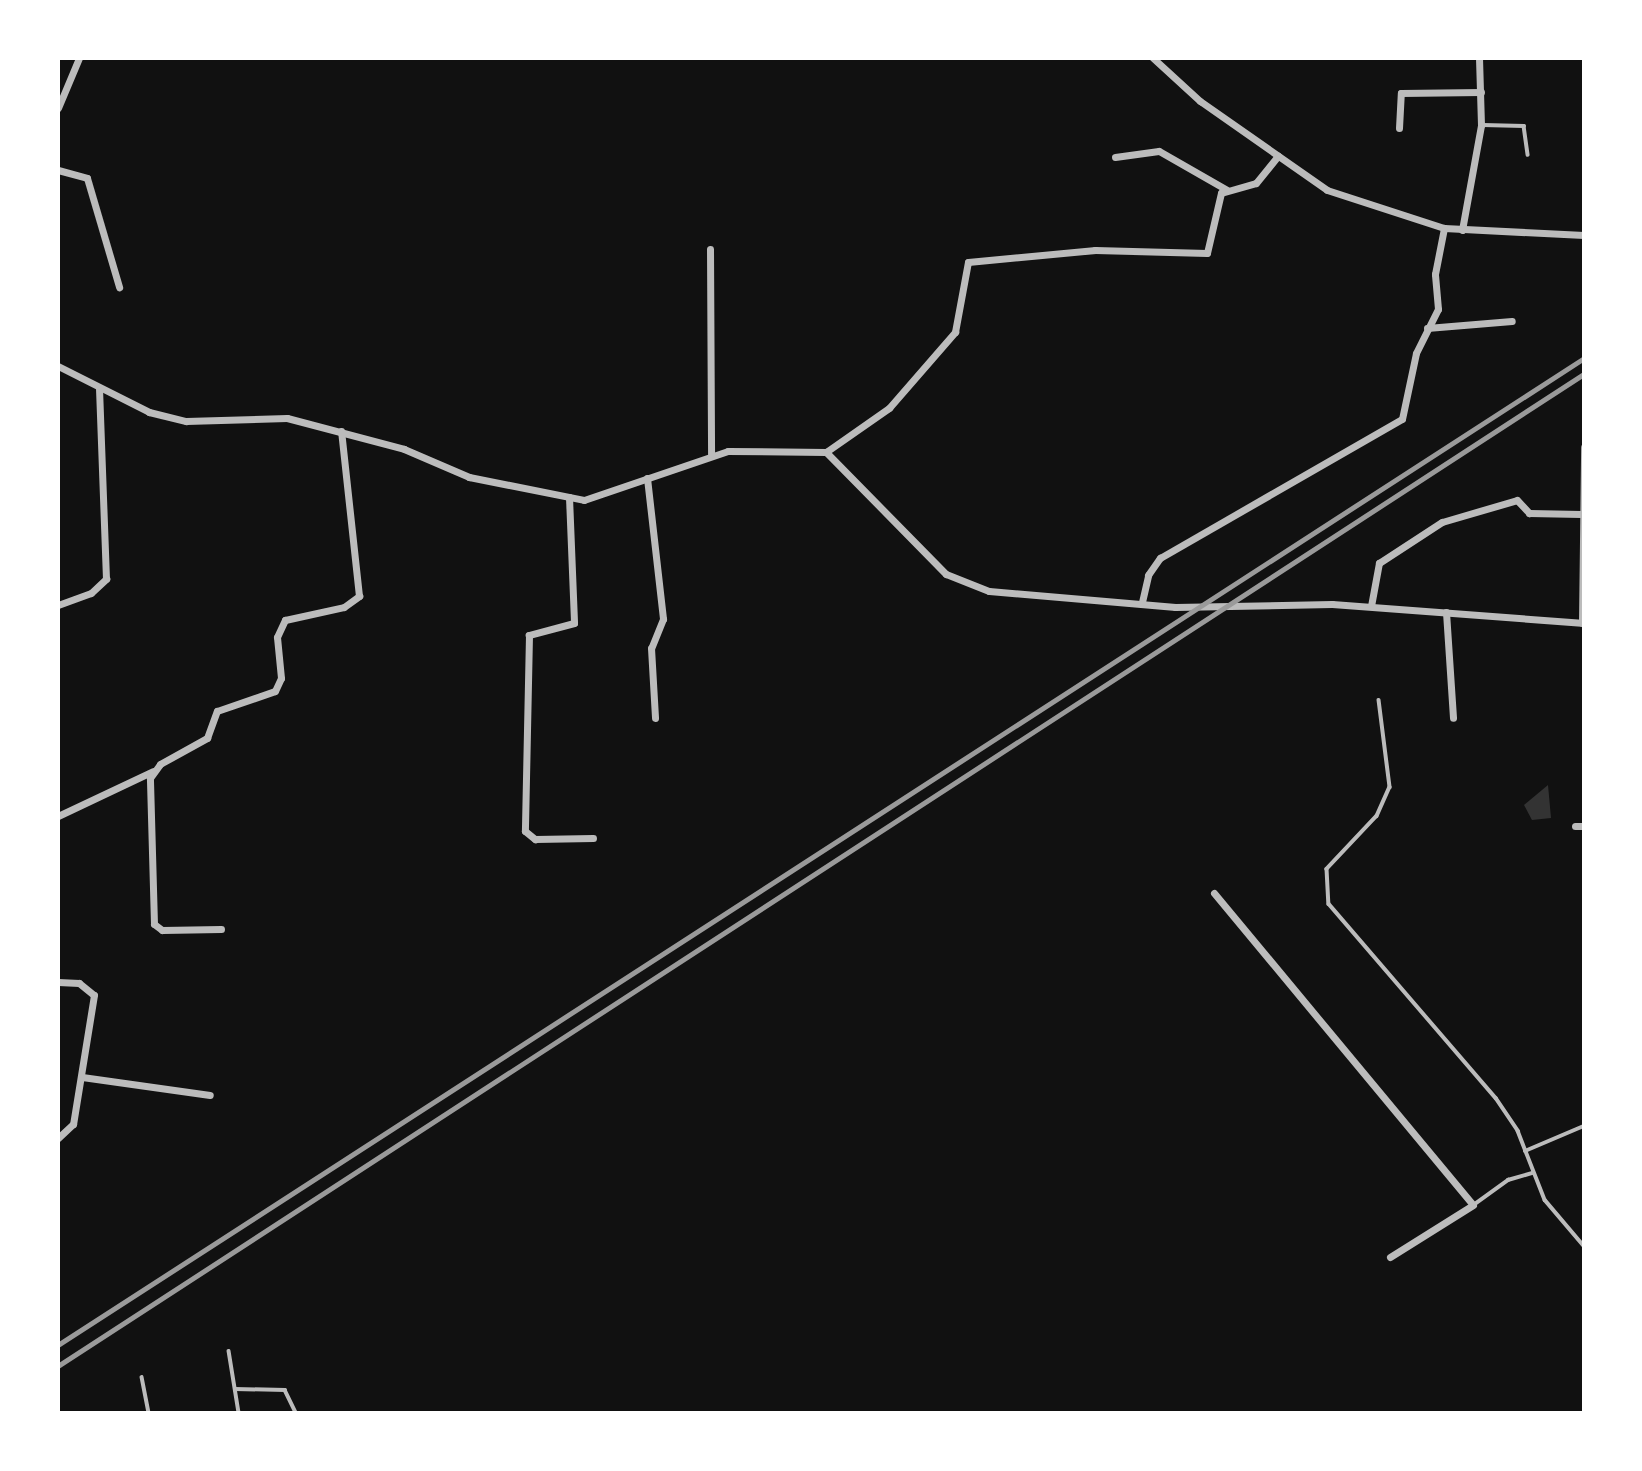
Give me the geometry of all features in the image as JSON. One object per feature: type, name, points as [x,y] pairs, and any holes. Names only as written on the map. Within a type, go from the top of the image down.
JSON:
[{"type":"street","points":[[58,108],[79,58]]},
{"type":"street","points":[[1153,58],[1200,101],[1327,190],[1444,228],[1584,235]]},
{"type":"street","points":[[1462,230],[1481,125],[1479,58]]},
{"type":"street","points":[[1399,128],[1401,93],[1481,92]]},
{"type":"street","points":[[1115,157],[1159,151],[1227,190],[1256,183],[1278,156]]},
{"type":"street","points":[[58,170],[87,178],[119,287]]},
{"type":"street","points":[[58,366],[99,388],[186,421],[287,418],[341,431],[469,477],[569,497],[599,498],[711,454],[826,452],[889,408],[955,332],[968,262],[1095,250],[1207,253],[1227,190]]},
{"type":"street","points":[[1142,602],[1148,575],[1160,558],[1402,419],[1427,328],[1440,302],[1435,274],[1444,228]]},
{"type":"street","points":[[710,249],[711,454]]},
{"type":"street","points":[[1427,328],[1512,321]]},
{"type":"street","points":[[58,605],[91,593],[106,579],[99,388]]},
{"type":"street","points":[[58,816],[153,771],[207,738],[216,711],[275,691],[281,678],[277,637],[285,620],[344,607],[359,596],[341,431]]},
{"type":"street","points":[[826,452],[916,547],[962,583],[1175,607],[1371,606],[1583,623],[1581,514],[1584,447]]},
{"type":"street","points":[[647,478],[663,620],[651,648],[655,718]]},
{"type":"street","points":[[569,497],[574,622],[529,635],[525,831],[535,839],[593,838]]},
{"type":"street","points":[[1371,606],[1379,563],[1442,522],[1517,500],[1526,512],[1581,514]]},
{"type":"street","points":[[1446,612],[1453,718]]},
{"type":"street","points":[[153,771],[147,816],[154,923],[162,930],[221,929]]},
{"type":"street","points":[[1575,826],[1584,826]]},
{"type":"street","points":[[1214,893],[1473,1205],[1390,1257]]},
{"type":"street","points":[[58,982],[79,983],[94,995],[73,1124],[58,1138]]},
{"type":"street","points":[[82,1076],[210,1095]]},
{"type":"lane","points":[[1481,125],[1524,126],[1528,155]]},
{"type":"lane","points":[[1379,701],[1390,787],[1377,816],[1327,869],[1329,904],[1496,1097],[1525,1151],[1545,1200],[1584,1246]]},
{"type":"lane","points":[[1525,1151],[1584,1126]]},
{"type":"lane","points":[[1473,1205],[1508,1180],[1533,1173]]},
{"type":"lane","points":[[229,1351],[239,1413]]},
{"type":"lane","points":[[142,1377],[149,1413]]},
{"type":"lane","points":[[235,1389],[285,1390],[296,1413]]},
{"type":"shaded area","points":[[1548,785],[1551,818],[1532,820],[1524,805]]},
{"type":"railway","points":[[58,1345],[1584,358]]},
{"type":"railway","points":[[58,1366],[1584,374]]}]
